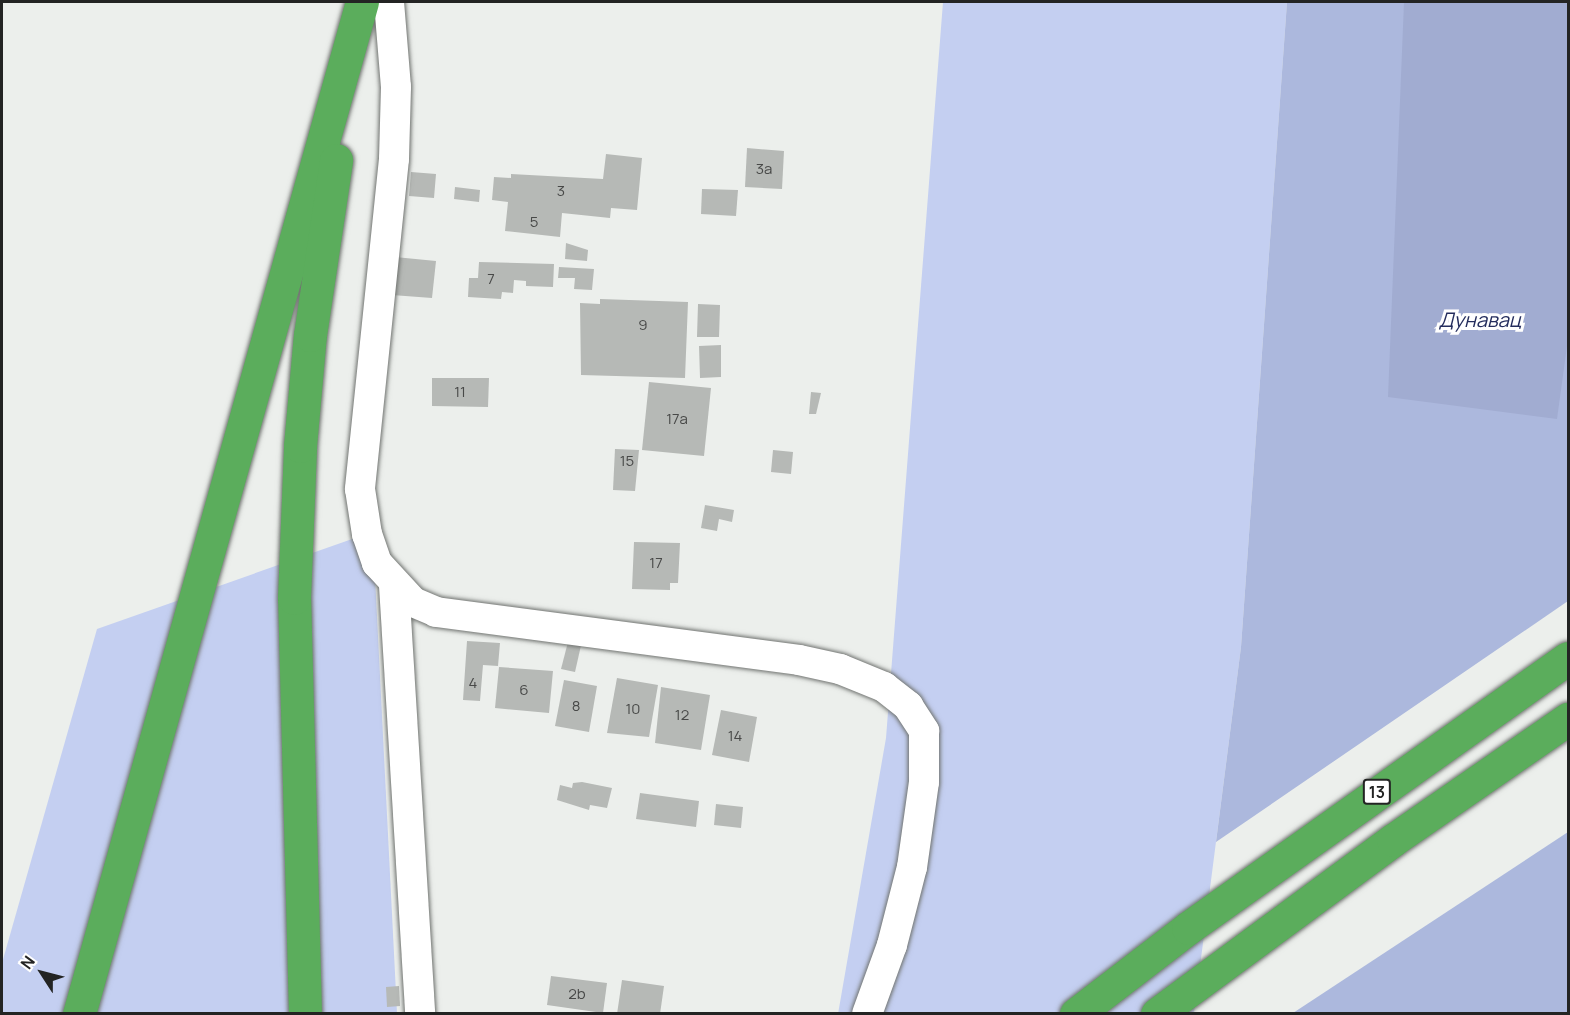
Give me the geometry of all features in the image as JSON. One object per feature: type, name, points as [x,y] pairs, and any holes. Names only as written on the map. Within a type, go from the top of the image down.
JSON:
[{"type":"highway","points":[[79,1014],[363,2]]},
{"type":"highway","points":[[305,1014],[294,705],[300,446],[320,266],[363,2]]},
{"type":"highway","name":"13","points":[[1076,1014],[1216,908],[1569,658]]},
{"type":"highway","points":[[1157,1014],[1393,840],[1569,719]]},
{"type":"street","points":[[389,2],[396,87],[394,159],[360,489],[367,534],[377,563],[394,585],[413,602],[436,612],[799,660],[840,669],[884,687],[908,706],[924,731],[924,782],[909,878],[892,945],[867,1014]]},
{"type":"street","points":[[394,585],[420,1014]]},
{"type":"shaded area","points":[[943,2],[1287,2],[1241,647],[1194,1013],[838,1014],[886,738]]},
{"type":"shaded area","points":[[1287,2],[1568,2],[1568,601],[1216,842],[1241,647]]},
{"type":"shaded area","points":[[355,538],[375,577],[397,1013],[2,1013],[2,963],[97,629]]},
{"type":"shaded area","points":[[1568,832],[1568,1013],[1293,1013]]},
{"type":"water","name":"Дунавац","points":[[1404,2],[1568,2],[1568,339],[1557,419],[1388,397]]},
{"type":"building","points":[[747,148],[784,151],[782,189],[745,187]]},
{"type":"building","points":[[606,154],[642,158],[637,210],[611,208],[610,218],[562,213],[560,237],[505,231],[508,202],[492,200],[494,177],[511,178],[511,174],[603,179]]},
{"type":"building","points":[[411,172],[436,174],[434,198],[409,196]]},
{"type":"building","points":[[455,187],[480,190],[479,202],[454,199]]},
{"type":"building","points":[[702,189],[738,190],[736,216],[701,214]]},
{"type":"building","points":[[566,243],[588,250],[587,261],[565,259]]},
{"type":"building","points":[[395,257],[436,261],[432,298],[392,295]]},
{"type":"building","points":[[479,262],[554,264],[553,287],[526,286],[526,281],[514,280],[513,293],[502,292],[501,299],[468,297],[469,278],[478,278]]},
{"type":"building","points":[[559,267],[594,269],[592,290],[574,289],[575,278],[558,278]]},
{"type":"building","points":[[600,299],[688,302],[685,378],[581,375],[580,303],[600,304]]},
{"type":"building","points":[[698,304],[720,305],[719,337],[697,337]]},
{"type":"building","points":[[721,345],[721,377],[700,378],[699,346]]},
{"type":"building","points":[[432,378],[489,378],[488,407],[432,406]]},
{"type":"building","points":[[649,382],[711,388],[704,456],[642,450]]},
{"type":"building","points":[[811,392],[821,393],[816,414],[809,414]]},
{"type":"building","points":[[615,449],[639,450],[635,491],[613,490]]},
{"type":"building","points":[[773,450],[793,452],[791,474],[771,472]]},
{"type":"building","points":[[705,505],[734,510],[732,522],[719,519],[717,531],[701,528]]},
{"type":"building","points":[[634,542],[680,543],[678,583],[670,583],[670,590],[632,589]]},
{"type":"building","points":[[569,638],[582,641],[575,672],[561,669]]},
{"type":"building","points":[[467,641],[500,643],[498,666],[483,665],[480,701],[463,700]]},
{"type":"building","points":[[499,667],[553,671],[549,713],[495,708]]},
{"type":"building","points":[[617,678],[658,685],[649,737],[607,733]]},
{"type":"building","points":[[564,680],[597,686],[589,732],[555,726]]},
{"type":"building","points":[[661,687],[710,695],[701,750],[655,743]]},
{"type":"building","points":[[721,710],[757,717],[749,762],[712,755]]},
{"type":"building","points":[[582,782],[612,788],[607,808],[590,805],[589,810],[557,800],[560,785],[572,788],[573,783]]},
{"type":"building","points":[[640,793],[699,801],[696,827],[636,819]]},
{"type":"building","points":[[716,804],[743,807],[741,828],[714,825]]},
{"type":"building","points":[[551,976],[607,983],[603,1013],[547,1005]]},
{"type":"building","points":[[622,980],[664,986],[660,1014],[617,1014]]},
{"type":"building","points":[[399,986],[400,1006],[387,1007],[386,987]]}]
